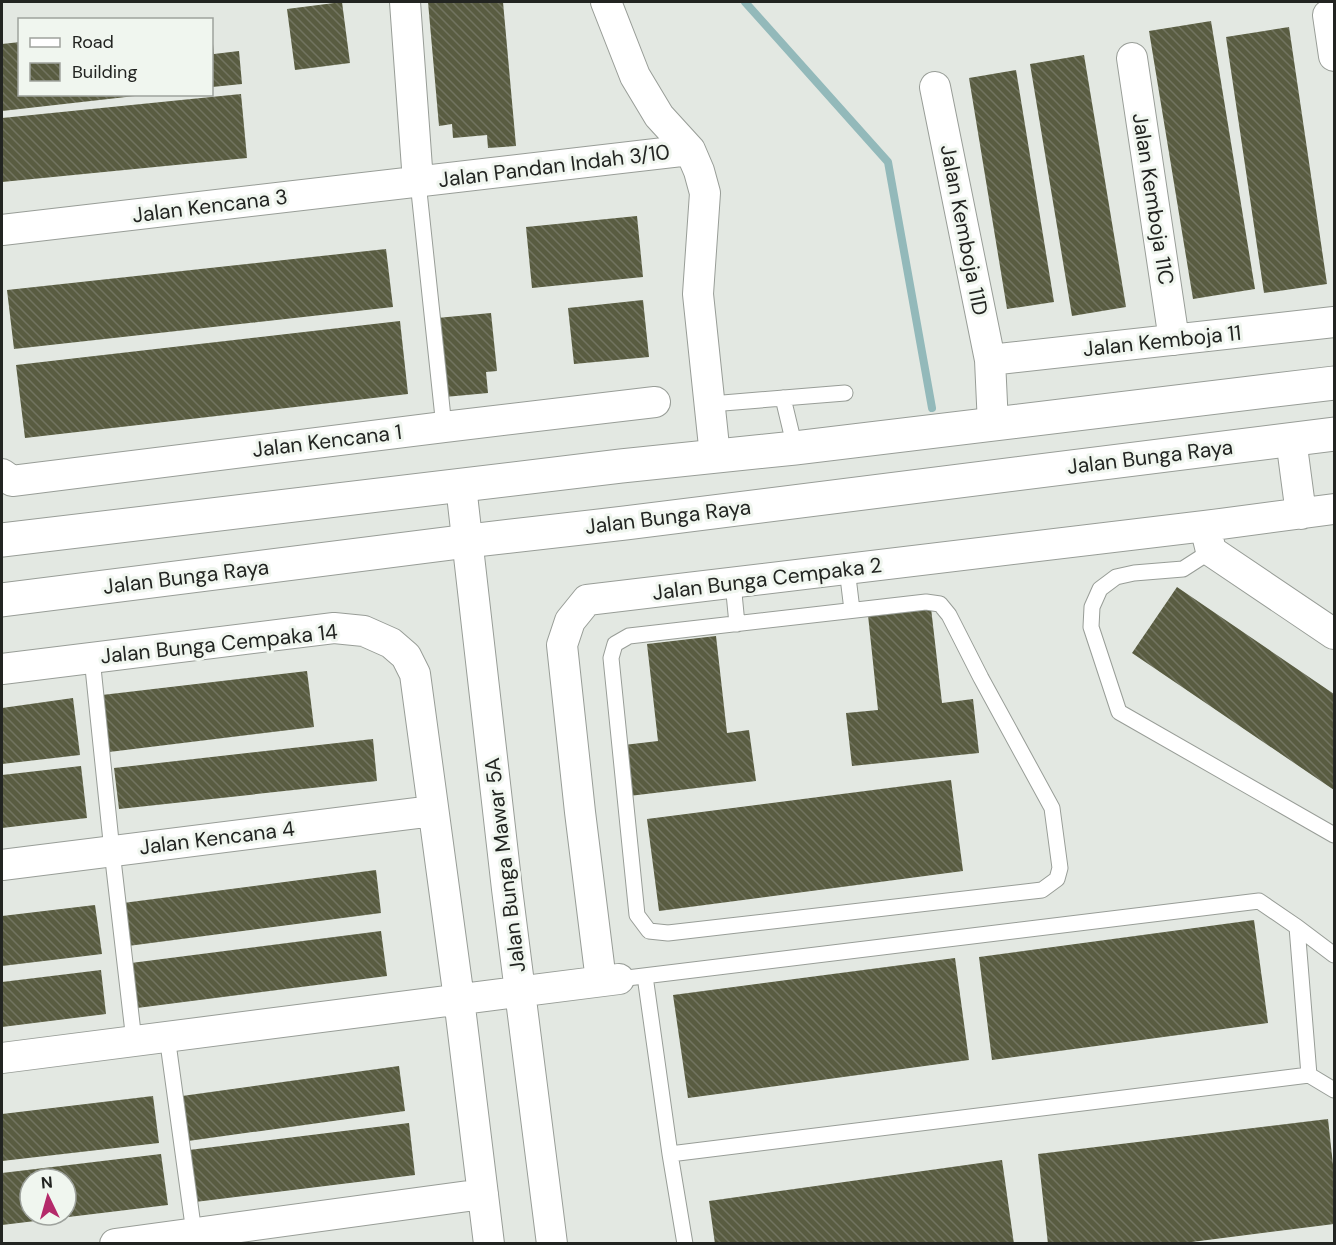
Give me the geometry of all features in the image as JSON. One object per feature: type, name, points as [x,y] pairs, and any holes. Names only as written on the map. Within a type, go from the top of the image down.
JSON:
[{"type":"street","points":[[405,2],[418,182]]},
{"type":"street","points":[[606,2],[635,76],[659,116],[690,150],[705,193],[698,294],[715,456]]},
{"type":"street","points":[[1328,15],[1335,56]]},
{"type":"street","name":"Jalan Kemboja 11C","points":[[1132,58],[1174,340]]},
{"type":"street","name":"Jalan Kemboja 11D","points":[[935,87],[990,367],[993,418]]},
{"type":"street","name":"Jalan Pandan Indah 3/10","points":[[418,182],[690,150]]},
{"type":"street","name":"Jalan Kencana 3","points":[[2,230],[418,182]]},
{"type":"street","name":"Jalan Kemboja 11","points":[[990,367],[1174,340],[1335,322]]},
{"type":"street","points":[[2,540],[795,448],[993,418],[1335,383]]},
{"type":"street","name":"Jalan Kencana 1","points":[[2,474],[12,481],[655,402]]},
{"type":"street","name":"Jalan Bunga Raya","points":[[2,600],[1335,434]]},
{"type":"street","points":[[1291,439],[1301,514]]},
{"type":"street","name":"Jalan Bunga Mawar 5A","points":[[461,486],[507,889],[552,1244]]},
{"type":"street","name":"Jalan Bunga Cempaka 2","points":[[621,978],[580,812],[562,645],[570,621],[587,600],[847,569],[1208,538],[1301,514],[1335,509]]},
{"type":"street","points":[[2,522],[46,534]]},
{"type":"street","points":[[1208,538],[1335,634]]},
{"type":"street","name":"Jalan Bunga Cempaka 14","points":[[2,669],[334,628],[364,632],[391,643],[406,656],[415,674],[489,1244]]},
{"type":"street","name":"Jalan Kencana 4","points":[[2,865],[433,812]]},
{"type":"street","points":[[2,1058],[621,978]]},
{"type":"street","points":[[115,1244],[194,1233],[287,1232],[483,1194]]},
{"type":"lane","points":[[418,182],[444,427]]},
{"type":"lane","points":[[711,404],[845,393]]},
{"type":"lane","points":[[783,398],[795,448]]},
{"type":"lane","points":[[1208,538],[1183,569],[1134,573],[1116,577],[1100,589],[1092,607],[1091,627],[1119,712],[1333,830]]},
{"type":"lane","points":[[847,569],[852,610]]},
{"type":"lane","points":[[733,583],[737,624]]},
{"type":"lane","points":[[926,602],[940,604],[949,615],[1052,808],[1060,868],[1057,879],[1042,890],[668,933],[649,931],[637,915],[611,658],[615,644],[629,636],[737,624],[926,602]]},
{"type":"lane","points":[[92,658],[134,1041]]},
{"type":"lane","points":[[685,1244],[670,1154],[621,978],[1259,901],[1335,955]]},
{"type":"lane","points":[[1297,927],[1309,1075]]},
{"type":"lane","points":[[167,1036],[194,1233]]},
{"type":"lane","points":[[670,1154],[1309,1075],[1335,1090]]},
{"type":"building","points":[[342,2],[350,63],[295,70],[287,9]]},
{"type":"building","points":[[428,2],[503,2],[516,146],[488,148],[487,135],[453,138],[452,124],[439,126]]},
{"type":"building","points":[[1211,21],[1255,289],[1193,299],[1149,31]]},
{"type":"building","points":[[1289,27],[1327,284],[1264,293],[1226,37]]},
{"type":"building","points":[[18,42],[18,96],[135,96],[2,111],[2,44]]},
{"type":"building","points":[[213,44],[214,54],[239,51],[242,84],[213,87]]},
{"type":"building","points":[[1084,55],[1126,307],[1072,316],[1030,64]]},
{"type":"building","points":[[1016,70],[1054,302],[1007,309],[969,78]]},
{"type":"building","points":[[241,94],[247,158],[2,182],[2,118]]},
{"type":"building","points":[[637,216],[643,277],[532,288],[526,227]]},
{"type":"building","points":[[386,249],[393,307],[14,349],[7,290]]},
{"type":"building","points":[[643,300],[649,357],[574,364],[568,308]]},
{"type":"building","points":[[491,313],[497,371],[486,372],[488,393],[434,398],[426,319]]},
{"type":"building","points":[[400,321],[408,394],[25,438],[16,365]]},
{"type":"building","points":[[1177,587],[1334,694],[1334,790],[1132,653]]},
{"type":"building","points":[[931,608],[942,703],[973,699],[979,753],[852,766],[846,713],[878,710],[868,615]]},
{"type":"building","points":[[716,636],[727,733],[749,730],[756,781],[629,796],[624,745],[658,741],[647,644]]},
{"type":"building","points":[[307,671],[314,727],[109,752],[102,695]]},
{"type":"building","points":[[73,698],[80,755],[2,764],[2,708]]},
{"type":"building","points":[[373,739],[377,781],[119,809],[114,768]]},
{"type":"building","points":[[81,766],[87,818],[2,828],[2,775]]},
{"type":"building","points":[[951,780],[963,871],[659,911],[647,819]]},
{"type":"building","points":[[376,870],[381,913],[128,946],[123,903]]},
{"type":"building","points":[[95,905],[102,954],[2,966],[2,916]]},
{"type":"building","points":[[1254,920],[1268,1023],[992,1060],[979,957]]},
{"type":"building","points":[[381,931],[387,976],[137,1008],[131,963]]},
{"type":"building","points":[[955,958],[969,1060],[688,1098],[673,995]]},
{"type":"building","points":[[101,970],[106,1014],[2,1027],[2,982]]},
{"type":"building","points":[[399,1066],[405,1111],[188,1141],[182,1096]]},
{"type":"building","points":[[153,1096],[159,1143],[2,1161],[2,1114]]},
{"type":"building","points":[[1328,1119],[1334,1174],[1334,1224],[1176,1244],[1048,1244],[1038,1154]]},
{"type":"building","points":[[409,1123],[415,1175],[195,1202],[189,1150]]},
{"type":"building","points":[[161,1154],[168,1205],[78,1216],[78,1167],[52,1167]]},
{"type":"building","points":[[1002,1160],[1014,1244],[715,1244],[709,1201]]},
{"type":"building","points":[[18,1171],[18,1223],[2,1225],[2,1173]]},
{"type":"waterway","points":[[745,2],[888,162],[932,408]]}]
